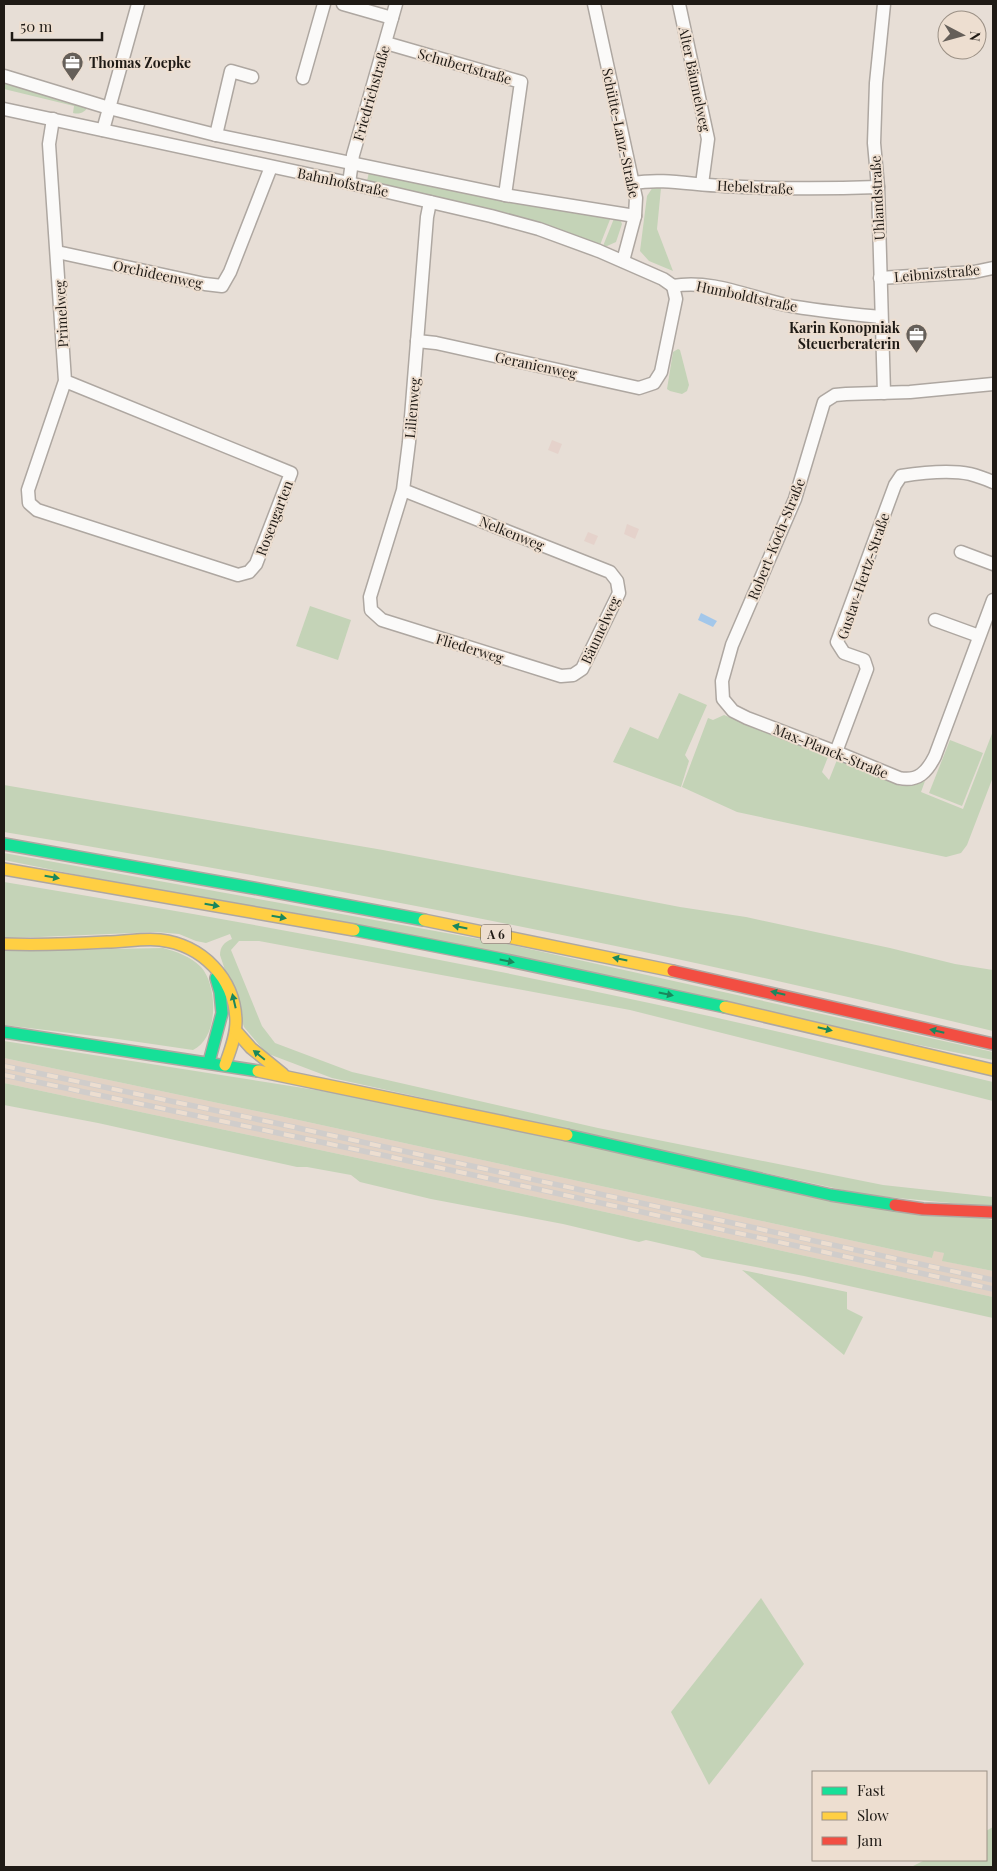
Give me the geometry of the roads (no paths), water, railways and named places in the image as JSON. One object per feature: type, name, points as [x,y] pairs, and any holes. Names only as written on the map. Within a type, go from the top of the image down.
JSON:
[{"type":"main road","name":"A 6","points":[[4,844],[258,888],[515,938],[760,989],[993,1044]]},
{"type":"main road","name":"A 6","points":[[4,869],[331,926],[593,978],[748,1011],[993,1070]]},
{"type":"main road","points":[[4,944],[159,940],[183,945],[193,950],[214,967],[224,977],[230,987],[236,1012],[236,1031],[232,1051],[225,1065]]},
{"type":"main road","points":[[209,1062],[222,1013],[220,992],[214,967]]},
{"type":"main road","points":[[236,1031],[251,1048],[285,1076]]},
{"type":"main road","points":[[4,1032],[209,1062],[285,1076],[566,1135],[832,1195],[922,1209],[993,1212]]},
{"type":"street","points":[[103,130],[138,4]]},
{"type":"street","points":[[303,78],[324,4]]},
{"type":"street","points":[[343,4],[392,18]]},
{"type":"street","name":"Friedrichstraße","points":[[349,183],[352,163],[396,4]]},
{"type":"street","name":"Schütte-Lanz-Straße","points":[[594,4],[636,198],[635,216],[623,261]]},
{"type":"street","name":"Alter Bäumelweg","points":[[679,4],[708,139],[702,184]]},
{"type":"street","name":"Uhlandstraße","points":[[884,4],[876,83],[874,142],[878,187],[884,393]]},
{"type":"street","name":"Schubertstraße","points":[[386,42],[521,82],[505,195]]},
{"type":"street","points":[[216,135],[231,71],[252,77]]},
{"type":"street","name":"Bahnhofstraße","points":[[4,76],[109,108],[216,135],[505,195],[635,216]]},
{"type":"street","name":"Bahnhofstraße","points":[[4,109],[349,183],[539,229],[623,261],[673,286]]},
{"type":"street","name":"Primelweg","points":[[29,503],[28,490],[64,381],[58,252],[49,144],[53,119]]},
{"type":"street","name":"Orchideenweg","points":[[58,252],[204,284],[222,286],[230,272],[271,167]]},
{"type":"street","name":"Hebelstraße","points":[[633,183],[653,180],[795,190],[878,187]]},
{"type":"street","name":"Lilienweg","points":[[371,610],[370,596],[403,490],[427,217],[430,202]]},
{"type":"street","name":"Leibnizstraße","points":[[880,278],[974,272],[993,268]]},
{"type":"street","name":"Humboldtstraße","points":[[673,286],[685,284],[708,286],[750,294],[802,308],[881,317]]},
{"type":"street","name":"Geranienweg","points":[[417,341],[436,343],[639,388],[654,384],[661,372],[676,299],[673,286]]},
{"type":"street","name":"Rosengarten","points":[[29,503],[37,510],[238,575],[249,572],[256,564],[291,473],[64,381]]},
{"type":"street","points":[[884,393],[993,384]]},
{"type":"street","name":"Robert-Koch-Straße","points":[[723,699],[722,681],[732,645],[795,499],[824,402],[835,395],[884,393]]},
{"type":"street","name":"Gustav-Hertz-Straße","points":[[836,752],[867,668],[864,660],[844,653],[837,642],[895,485],[901,476],[913,474],[971,474],[993,482]]},
{"type":"street","name":"Nelkenweg","points":[[403,490],[610,572],[617,581]]},
{"type":"street","points":[[961,552],[993,564]]},
{"type":"street","name":"Bäumelweg","points":[[574,675],[582,669],[619,593],[617,581]]},
{"type":"street","name":"Max-Planck-Straße","points":[[723,699],[734,711],[747,718],[898,778],[907,780],[915,778],[922,775],[935,756],[993,600]]},
{"type":"street","name":"Fliederweg","points":[[371,610],[382,620],[561,676],[574,675]]},
{"type":"street","points":[[935,620],[980,636]]},
{"type":"water","points":[[701,613],[717,621],[713,627],[698,620]]},
{"type":"railway","points":[[4,1066],[275,1123],[993,1280]]},
{"type":"railway","points":[[4,1075],[382,1155],[993,1289]]},
{"type":"place","name":"Thomas Zoepke","points":[[73,81]]},
{"type":"place","name":"Karin Konopniak Steuerberaterin","points":[[916,354]]}]
